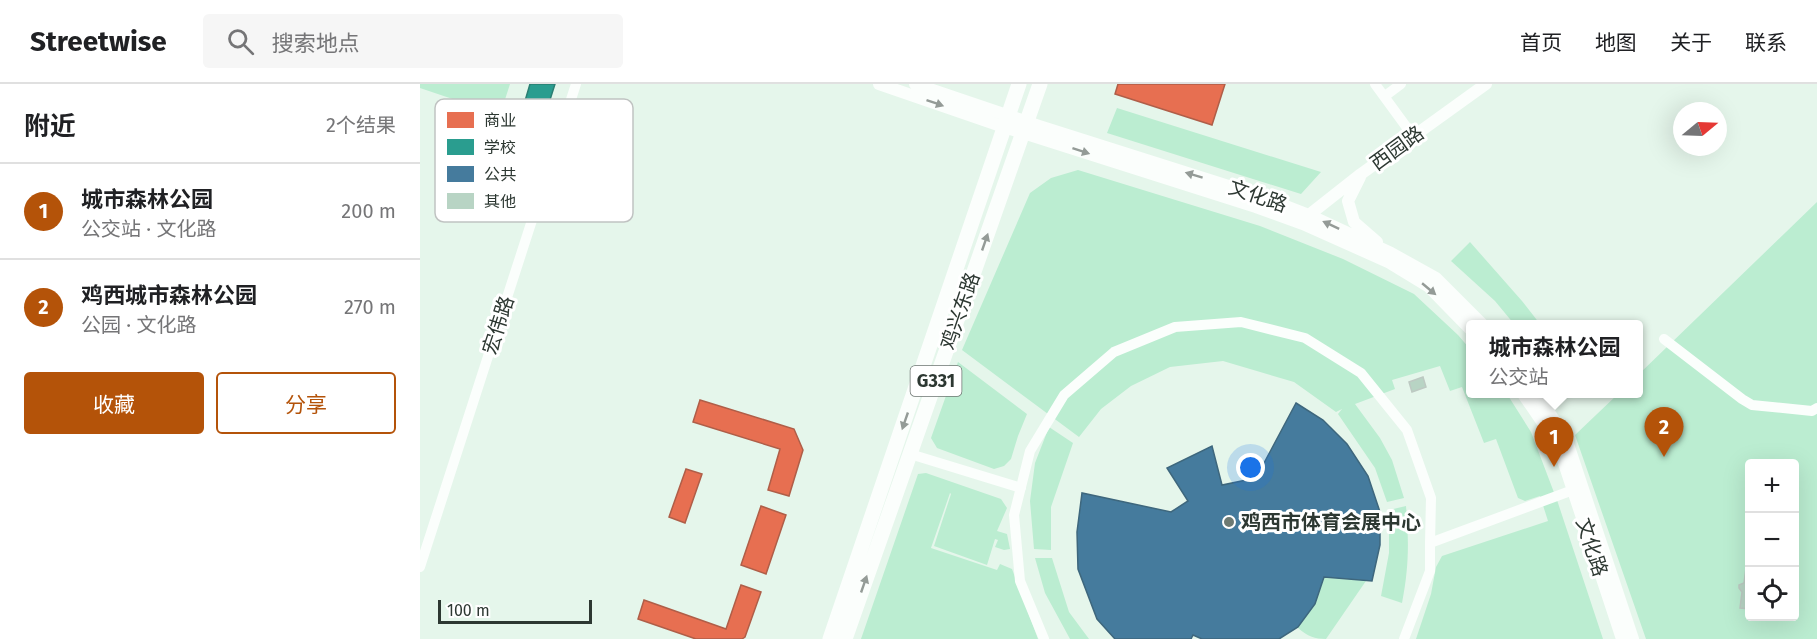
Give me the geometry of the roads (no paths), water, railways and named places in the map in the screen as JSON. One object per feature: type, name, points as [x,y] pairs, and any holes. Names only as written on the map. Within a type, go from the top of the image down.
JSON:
[{"type":"highway","name":"鸡兴东路","points":[[830,639],[1019,84]]},
{"type":"highway","name":"鸡兴东路","points":[[845,639],[1040,84]]},
{"type":"main road","points":[[879,84],[1006,121]]},
{"type":"main road","points":[[915,84],[1006,121]]},
{"type":"main road","name":"西园路","points":[[1306,219],[1361,174],[1486,84]]},
{"type":"main road","name":"文化路","points":[[1006,121],[1249,192],[1388,262],[1429,287],[1466,326]]},
{"type":"main road","points":[[1361,174],[1348,201],[1354,222],[1390,253]]},
{"type":"main road","name":"文化路","points":[[1306,219],[1390,253],[1436,278],[1478,320]]},
{"type":"main road","name":"文化路","points":[[1526,398],[1558,445],[1622,639]]},
{"type":"main road","name":"文化路","points":[[1540,398],[1566,438],[1633,639]]},
{"type":"street","name":"宏伟路","points":[[571,99],[576,84]]},
{"type":"street","points":[[1375,84],[1413,136]]},
{"type":"street","points":[[1385,96],[1401,84]]},
{"type":"street","name":"宏伟路","points":[[420,567],[531,222]]},
{"type":"street","points":[[1044,639],[1020,581],[1014,515],[1030,451],[1064,395],[1114,352],[1175,327],[1241,322],[1305,338],[1361,373],[1407,429],[1431,498],[1430,571],[1404,639]]},
{"type":"street","points":[[1664,339],[1752,405],[1812,411],[1817,409]]},
{"type":"street","points":[[910,454],[1021,488]]},
{"type":"street","points":[[1430,543],[1573,490]]},
{"type":"place","name":"鸡西城市森林公园","points":[[1664,457]]},
{"type":"place","name":"城市森林公园","points":[[1554,467]]},
{"type":"place","name":"鸡西市体育会展中心","points":[[1229,522]]}]
